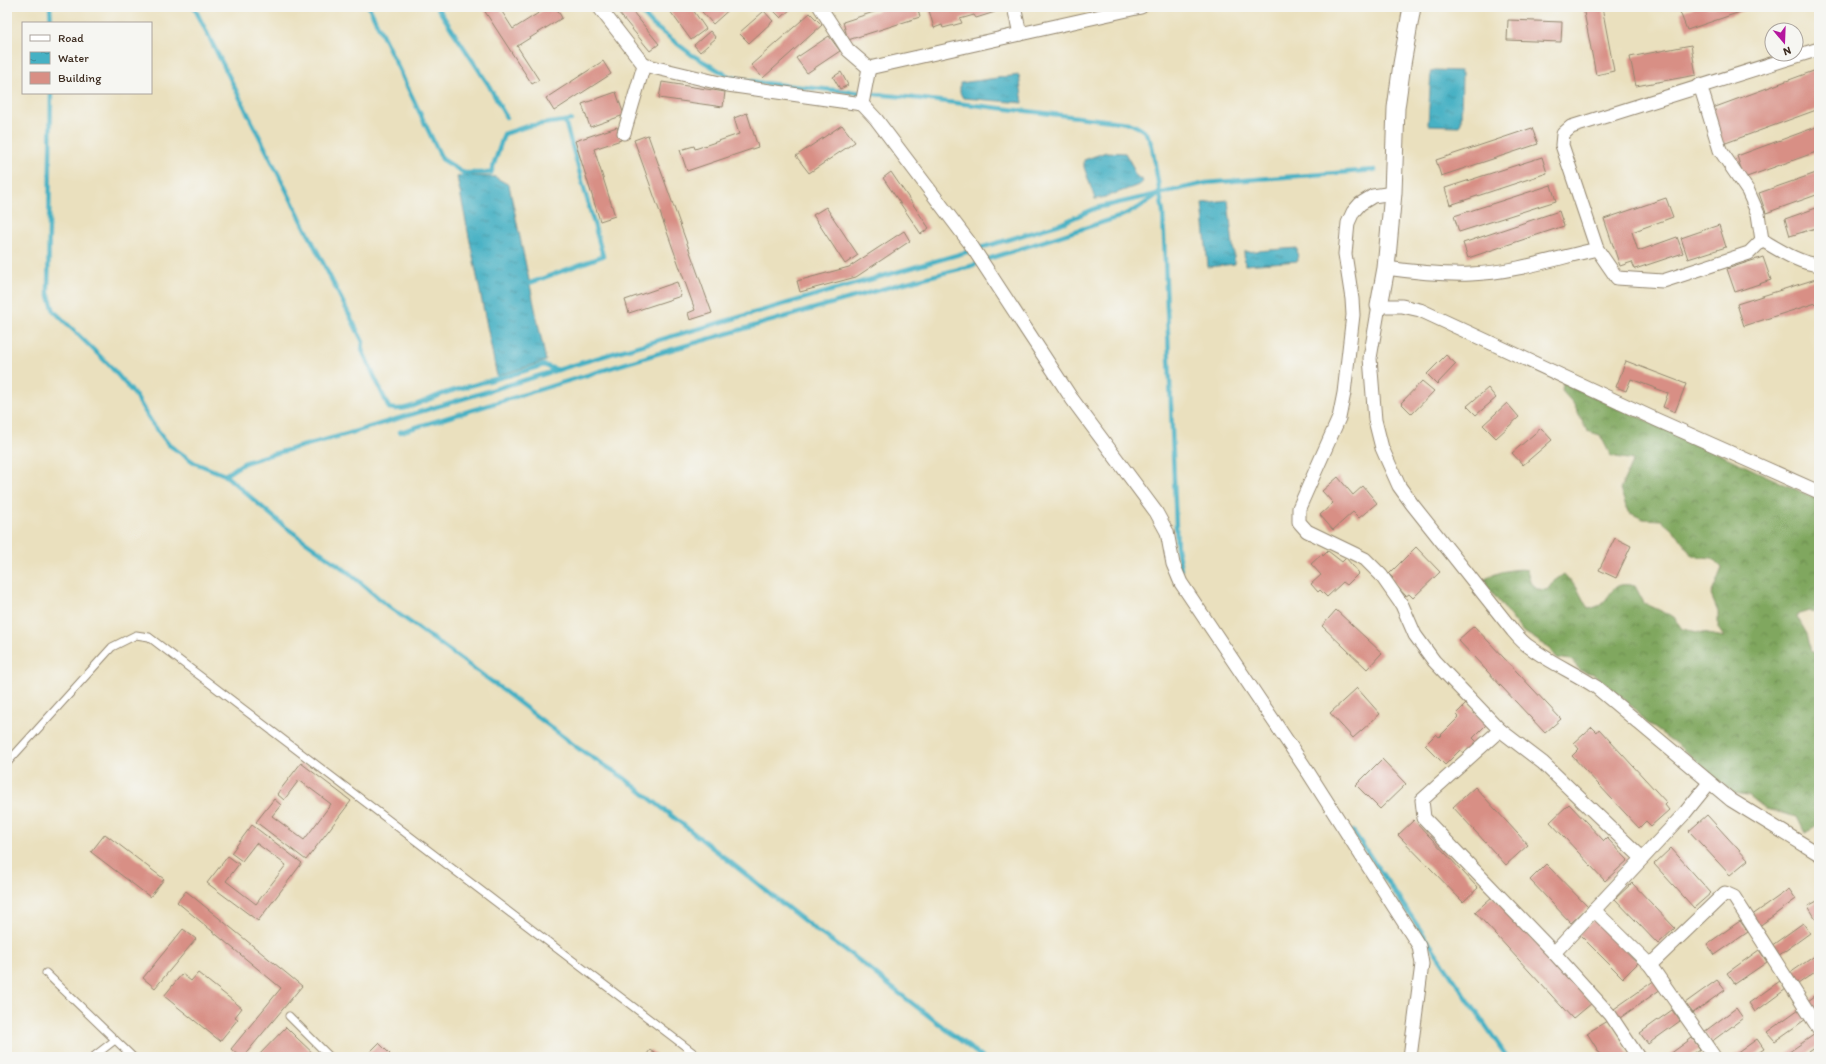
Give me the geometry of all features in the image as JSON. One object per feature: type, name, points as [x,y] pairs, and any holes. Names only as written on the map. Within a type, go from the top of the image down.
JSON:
[{"type":"street","points":[[599,7],[644,65],[728,85],[864,97]]},
{"type":"street","points":[[820,7],[848,50],[869,68]]},
{"type":"street","points":[[1014,7],[1020,34]]},
{"type":"street","points":[[869,68],[1141,7]]},
{"type":"street","points":[[1412,7],[1396,108],[1393,193],[1386,268],[1370,358],[1376,420],[1382,448],[1400,486],[1512,631],[1530,648],[1552,662],[1577,674],[1596,687],[1731,800],[1819,854]]},
{"type":"street","points":[[1762,240],[1749,253],[1663,281],[1617,278],[1597,249],[1562,145],[1563,134],[1571,127],[1700,85],[1819,50]]},
{"type":"street","points":[[624,133],[644,65]]},
{"type":"street","points":[[869,68],[864,97],[876,119],[969,242],[1072,399],[1156,512],[1167,532],[1173,564],[1181,583],[1308,772],[1419,946],[1422,964],[1410,1057]]},
{"type":"street","points":[[1700,85],[1720,150],[1748,191],[1758,214],[1762,240]]},
{"type":"street","points":[[1393,193],[1373,196],[1360,204],[1353,212],[1348,223],[1344,254],[1352,299],[1353,315],[1344,393],[1339,418],[1299,508],[1299,522],[1307,530],[1365,559],[1381,575],[1402,605],[1415,635],[1434,661],[1500,730],[1543,763],[1642,858]]},
{"type":"street","points":[[1762,240],[1798,259],[1813,265],[1819,264]]},
{"type":"street","points":[[1386,268],[1415,272],[1472,274],[1506,270],[1597,249]]},
{"type":"street","points":[[1379,306],[1402,306],[1420,310],[1657,420],[1819,492]]},
{"type":"street","points":[[1500,730],[1422,800],[1424,818],[1554,952],[1610,1015],[1638,1057]]},
{"type":"street","points":[[1554,952],[1684,814],[1709,783]]},
{"type":"street","points":[[1650,965],[1725,893],[1734,897],[1819,1029]]},
{"type":"street","points":[[1594,910],[1650,965],[1714,1055]]},
{"type":"lane","points":[[7,763],[112,647],[136,635],[149,637],[699,1057]]},
{"type":"lane","points":[[46,973],[133,1057]]},
{"type":"lane","points":[[289,1016],[330,1057]]},
{"type":"lane","points":[[93,1057],[115,1040]]},
{"type":"green space","points":[[1563,382],[1819,500],[1819,612],[1809,611],[1796,615],[1807,634],[1811,651],[1819,655],[1819,825],[1805,833],[1797,817],[1766,809],[1748,795],[1733,793],[1679,746],[1642,719],[1632,706],[1594,674],[1581,671],[1571,660],[1556,658],[1548,647],[1521,630],[1483,581],[1498,573],[1523,569],[1527,570],[1531,584],[1538,589],[1547,590],[1554,581],[1564,574],[1577,588],[1588,609],[1600,605],[1617,586],[1635,586],[1644,603],[1674,617],[1682,629],[1724,637],[1718,628],[1718,612],[1711,595],[1722,568],[1712,558],[1692,556],[1678,535],[1661,520],[1643,519],[1628,512],[1620,489],[1633,460],[1611,456],[1600,435],[1587,431],[1573,403],[1562,391]]},
{"type":"water","points":[[1431,71],[1460,71],[1462,73],[1461,123],[1459,126],[1428,125]]},
{"type":"water","points":[[1019,75],[1023,103],[963,98],[960,93],[960,83]]},
{"type":"water","points":[[1106,152],[1125,153],[1133,167],[1134,174],[1143,181],[1139,185],[1109,196],[1095,199],[1084,167],[1084,160]]},
{"type":"water","points":[[462,175],[495,177],[509,185],[546,361],[497,376],[457,177]]},
{"type":"water","points":[[1228,200],[1235,264],[1208,267],[1202,203]]},
{"type":"water","points":[[1297,248],[1298,261],[1245,265],[1244,252]]},
{"type":"building","points":[[482,7],[499,7],[513,29],[548,7],[556,7],[562,18],[517,46],[539,80],[532,84]]},
{"type":"building","points":[[614,7],[629,7],[659,44],[650,51]]},
{"type":"building","points":[[667,7],[691,7],[706,29],[691,40]]},
{"type":"building","points":[[708,7],[732,7],[713,24],[702,12]]},
{"type":"building","points":[[770,7],[793,7],[781,18]]},
{"type":"building","points":[[889,7],[917,7],[920,17],[848,40],[843,22]]},
{"type":"building","points":[[928,7],[1000,7],[994,9],[995,12],[976,18],[974,15],[960,19],[962,23],[943,28],[942,25],[934,28]]},
{"type":"building","points":[[1583,7],[1602,7],[1614,71],[1596,75]]},
{"type":"building","points":[[1694,7],[1745,7],[1746,10],[1687,30],[1680,12]]},
{"type":"building","points":[[764,11],[773,21],[749,43],[739,33]]},
{"type":"building","points":[[810,13],[822,25],[763,78],[751,65]]},
{"type":"building","points":[[1508,20],[1562,22],[1561,42],[1507,40]]},
{"type":"building","points":[[710,31],[716,38],[700,52],[694,45]]},
{"type":"building","points":[[829,36],[840,51],[807,73],[796,58]]},
{"type":"building","points":[[1691,45],[1696,75],[1636,86],[1630,57]]},
{"type":"building","points":[[603,61],[611,74],[554,111],[546,98]]},
{"type":"building","points":[[1819,69],[1819,109],[1723,144],[1710,109]]},
{"type":"building","points":[[841,72],[848,85],[840,89],[833,77]]},
{"type":"building","points":[[662,82],[725,92],[723,107],[659,98]]},
{"type":"building","points":[[616,92],[624,115],[590,127],[582,104]]},
{"type":"building","points":[[747,113],[758,147],[687,171],[680,150],[694,146],[695,149],[739,134],[734,118]]},
{"type":"building","points":[[842,125],[855,142],[809,173],[796,156]]},
{"type":"building","points":[[1819,126],[1819,151],[1744,178],[1737,156]]},
{"type":"building","points":[[617,127],[621,140],[594,149],[615,216],[600,221],[575,141]]},
{"type":"building","points":[[1532,128],[1538,144],[1441,176],[1436,160]]},
{"type":"building","points":[[648,135],[712,313],[690,320],[688,313],[695,310],[634,140]]},
{"type":"building","points":[[1542,157],[1547,173],[1450,205],[1445,188]]},
{"type":"building","points":[[891,172],[929,228],[921,234],[883,178]]},
{"type":"building","points":[[1819,172],[1819,194],[1766,213],[1759,193]]},
{"type":"building","points":[[1551,185],[1556,201],[1459,232],[1454,216]]},
{"type":"building","points":[[1666,198],[1673,217],[1632,232],[1638,251],[1677,237],[1683,253],[1635,269],[1632,262],[1620,266],[1604,219]]},
{"type":"building","points":[[826,207],[858,255],[845,264],[813,215]]},
{"type":"building","points":[[1819,207],[1819,227],[1790,236],[1785,219]]},
{"type":"building","points":[[1559,211],[1564,226],[1468,258],[1463,243]]},
{"type":"building","points":[[1719,225],[1726,247],[1688,259],[1681,238]]},
{"type":"building","points":[[904,231],[910,241],[856,277],[800,292],[797,281],[849,267]]},
{"type":"building","points":[[1763,257],[1771,280],[1735,292],[1727,269]]},
{"type":"building","points":[[1819,278],[1819,302],[1744,326],[1737,304]]},
{"type":"building","points":[[677,282],[681,296],[629,313],[625,300]]},
{"type":"building","points":[[1446,355],[1456,364],[1437,384],[1427,374]]},
{"type":"building","points":[[1626,361],[1686,384],[1675,412],[1663,407],[1668,393],[1631,379],[1626,391],[1616,387]]},
{"type":"building","points":[[1422,381],[1434,391],[1412,414],[1401,403]]},
{"type":"building","points":[[1488,388],[1496,398],[1476,415],[1467,406]]},
{"type":"building","points":[[1507,403],[1519,417],[1496,438],[1483,425]]},
{"type":"building","points":[[1541,428],[1552,440],[1523,465],[1512,453]]},
{"type":"building","points":[[1338,477],[1353,495],[1363,486],[1377,503],[1359,518],[1353,512],[1333,530],[1320,515],[1333,503],[1322,491]]},
{"type":"building","points":[[1615,538],[1631,546],[1616,578],[1599,570]]},
{"type":"building","points":[[1416,547],[1440,572],[1413,598],[1409,594],[1406,596],[1391,580],[1393,578],[1389,574]]},
{"type":"building","points":[[1328,551],[1342,562],[1346,558],[1359,573],[1347,585],[1343,582],[1327,597],[1320,590],[1318,592],[1311,584],[1321,575],[1311,564],[1322,554],[1323,556]]},
{"type":"building","points":[[1336,610],[1382,653],[1367,669],[1322,626]]},
{"type":"building","points":[[1474,626],[1561,719],[1545,733],[1458,640]]},
{"type":"building","points":[[1357,688],[1380,714],[1353,738],[1330,713]]},
{"type":"building","points":[[1466,704],[1487,724],[1473,738],[1477,742],[1465,754],[1460,750],[1445,765],[1425,745],[1436,734],[1439,737],[1459,717],[1456,714]]},
{"type":"building","points":[[1592,727],[1597,732],[1599,729],[1667,803],[1665,805],[1669,810],[1651,826],[1646,821],[1639,828],[1572,756],[1579,749],[1574,743]]},
{"type":"building","points":[[1382,759],[1406,784],[1380,809],[1356,785]]},
{"type":"building","points":[[301,763],[351,801],[306,860],[256,822],[274,799],[281,805],[272,816],[304,840],[331,804],[299,780],[284,800],[277,794]]},
{"type":"building","points":[[1475,787],[1528,845],[1506,865],[1453,807]]},
{"type":"building","points":[[1569,804],[1604,841],[1607,838],[1628,860],[1605,881],[1550,822]]},
{"type":"building","points":[[1707,815],[1748,860],[1730,875],[1689,831]]},
{"type":"building","points":[[1414,820],[1478,888],[1463,902],[1398,835]]},
{"type":"building","points":[[252,825],[302,863],[258,921],[207,883],[228,856],[239,864],[226,881],[256,904],[286,865],[256,843],[242,861],[231,853]]},
{"type":"building","points":[[105,834],[164,879],[150,897],[91,852]]},
{"type":"building","points":[[1671,848],[1711,893],[1694,908],[1654,864]]},
{"type":"building","points":[[1546,864],[1588,907],[1571,923],[1530,880]]},
{"type":"building","points":[[1632,883],[1675,928],[1658,944],[1615,899]]},
{"type":"building","points":[[1789,889],[1796,899],[1758,927],[1751,916]]},
{"type":"building","points":[[186,891],[302,986],[243,1057],[240,1057],[231,1049],[281,988],[177,902]]},
{"type":"building","points":[[1493,896],[1592,1003],[1573,1019],[1475,912]]},
{"type":"building","points":[[1819,900],[1819,924],[1808,906]]},
{"type":"building","points":[[1596,918],[1639,962],[1623,978],[1579,934]]},
{"type":"building","points":[[1740,921],[1748,932],[1715,955],[1707,944]]},
{"type":"building","points":[[1803,923],[1810,933],[1778,956],[1771,946]]},
{"type":"building","points":[[183,929],[196,939],[155,988],[143,978]]},
{"type":"building","points":[[1759,950],[1767,962],[1735,984],[1727,973]]},
{"type":"building","points":[[1819,953],[1819,969],[1798,984],[1790,973]]},
{"type":"building","points":[[198,973],[242,1008],[235,1017],[238,1019],[220,1041],[164,996],[182,974],[191,981]]},
{"type":"building","points":[[1655,980],[1661,989],[1620,1018],[1614,1009]]},
{"type":"building","points":[[1717,980],[1725,990],[1693,1013],[1685,1003]]},
{"type":"building","points":[[1780,981],[1786,989],[1755,1012],[1749,1003]]},
{"type":"building","points":[[1819,993],[1819,1011],[1816,1013],[1808,1001]]},
{"type":"building","points":[[1736,1008],[1743,1018],[1711,1042],[1704,1032]]},
{"type":"building","points":[[1799,1009],[1806,1019],[1775,1041],[1767,1032]]},
{"type":"building","points":[[1672,1010],[1680,1021],[1648,1044],[1640,1033]]},
{"type":"building","points":[[1607,1021],[1631,1057],[1602,1057],[1587,1033]]},
{"type":"building","points":[[286,1027],[297,1038],[317,1057],[257,1057]]},
{"type":"building","points":[[1815,1034],[1819,1040],[1819,1045],[1802,1057],[1782,1057]]},
{"type":"building","points":[[1692,1038],[1700,1049],[1689,1057],[1666,1057]]},
{"type":"building","points":[[1757,1039],[1764,1049],[1752,1057],[1732,1057]]},
{"type":"building","points":[[379,1043],[390,1054],[387,1057],[365,1057]]},
{"type":"building","points":[[650,1050],[659,1057],[645,1057]]},
{"type":"waterway","points":[[50,7],[51,22]]},
{"type":"waterway","points":[[194,7],[363,342],[362,350],[389,408],[396,409],[410,407],[445,393],[543,365],[558,370]]},
{"type":"waterway","points":[[369,7],[442,159],[464,173],[491,173],[504,134],[528,126],[571,120]]},
{"type":"waterway","points":[[437,7],[488,84],[506,117]]},
{"type":"waterway","points":[[637,7],[653,25],[692,55],[730,77],[762,83],[905,97],[1129,123],[1144,131],[1152,146],[1163,212],[1177,548],[1181,569]]},
{"type":"waterway","points":[[51,94],[48,293],[54,311],[110,366],[135,395],[152,423],[169,445],[195,463],[225,475],[284,526],[348,572],[389,607],[495,684],[579,749],[623,777],[817,931],[856,958],[982,1057]]},
{"type":"waterway","points":[[530,283],[603,256],[565,121]]},
{"type":"waterway","points":[[225,475],[244,463],[262,457],[347,434],[617,352],[960,254],[1060,224],[1096,208],[1206,183],[1375,170]]},
{"type":"waterway","points":[[400,432],[663,352],[896,285],[971,266],[991,258],[1119,217],[1138,208],[1157,195]]},
{"type":"waterway","points":[[1353,831],[1507,1057]]}]
